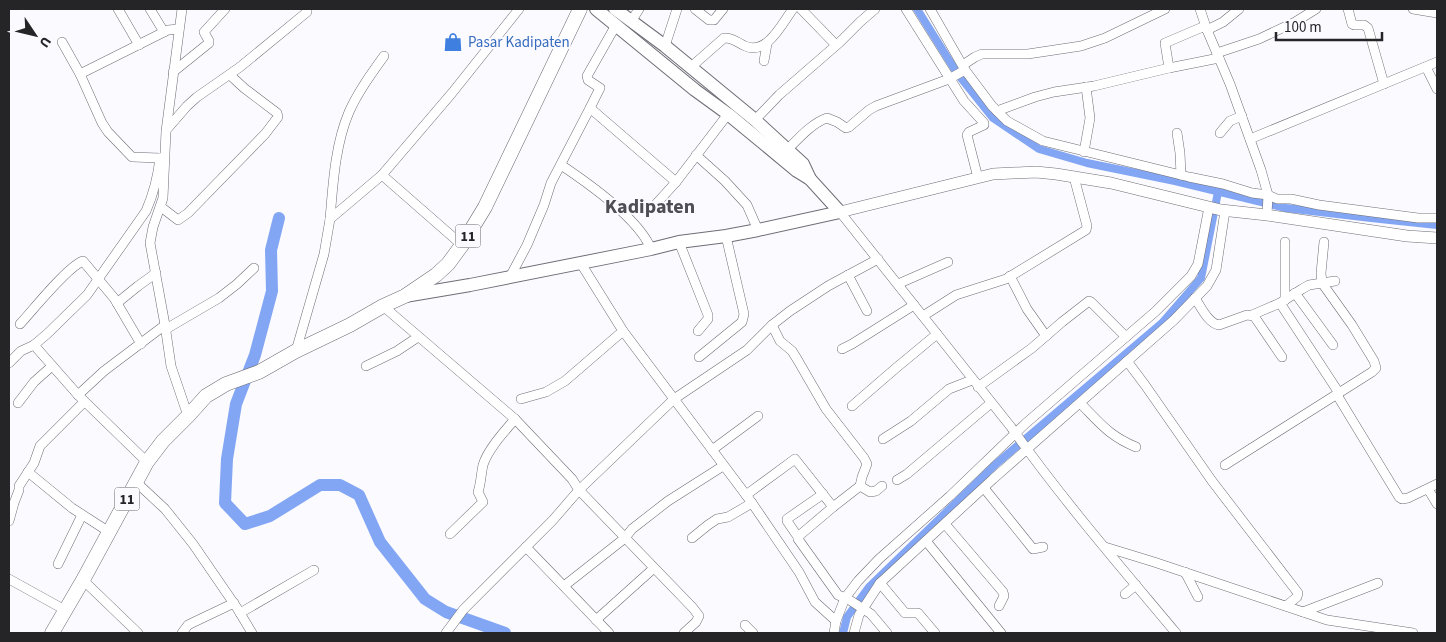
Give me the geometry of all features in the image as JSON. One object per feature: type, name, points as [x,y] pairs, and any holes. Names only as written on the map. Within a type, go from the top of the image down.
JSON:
[{"type":"highway","name":"11","points":[[52,633],[147,462],[163,441],[206,396],[226,384],[259,372],[296,351],[405,296],[436,275],[448,264],[485,207],[580,9]]},
{"type":"main road","points":[[596,9],[695,90],[728,114],[797,171],[810,179],[840,212]]},
{"type":"main road","points":[[615,9],[665,46],[755,120],[803,164],[810,179]]},
{"type":"main road","points":[[405,296],[510,277],[679,242],[758,230],[993,174],[1036,172],[1074,177],[1111,183],[1217,209],[1267,211],[1407,236],[1437,238]]},
{"type":"street","points":[[118,9],[139,45]]},
{"type":"street","points":[[150,9],[164,32]]},
{"type":"street","points":[[182,9],[163,157],[163,198],[153,227],[150,243],[166,327],[171,366],[188,416]]},
{"type":"street","points":[[174,72],[209,43],[210,41],[204,32],[225,9]]},
{"type":"street","points":[[166,131],[187,106],[230,75],[307,12],[307,9]]},
{"type":"street","points":[[330,220],[382,175],[519,9]]},
{"type":"street","points":[[632,20],[639,9]]},
{"type":"street","points":[[665,46],[677,9]]},
{"type":"street","points":[[695,9],[709,20],[714,20],[723,9]]},
{"type":"street","points":[[691,67],[724,38],[731,38],[750,48],[757,48],[766,44],[793,9]]},
{"type":"street","points":[[801,9],[836,45]]},
{"type":"street","points":[[755,120],[779,95],[876,9]]},
{"type":"street","points":[[906,9],[964,102],[984,124],[968,133],[978,178]]},
{"type":"street","points":[[932,9],[963,69],[992,106],[1007,121],[1043,141],[1223,184],[1277,199],[1291,199],[1319,205],[1418,218],[1437,218]]},
{"type":"street","points":[[787,150],[822,120],[827,118],[846,128],[849,127],[876,106],[950,78],[963,69],[974,57],[982,54],[1028,54],[1081,46],[1105,38],[1165,9]]},
{"type":"street","points":[[1200,9],[1261,170],[1268,197],[1267,211]]},
{"type":"street","points":[[1169,68],[1165,43],[1223,22],[1240,9]]},
{"type":"street","points":[[997,111],[1054,92],[1086,87],[1218,55],[1266,36],[1316,9]]},
{"type":"street","points":[[1348,9],[1352,24],[1364,25],[1368,28],[1384,84]]},
{"type":"street","points":[[1413,9],[1437,13]]},
{"type":"street","points":[[510,277],[527,245],[552,183],[600,88],[588,80],[587,76],[616,25]]},
{"type":"street","points":[[80,74],[168,30],[179,29]]},
{"type":"street","points":[[62,42],[80,74],[102,123],[126,152],[134,158],[163,157]]},
{"type":"street","points":[[764,61],[766,44]]},
{"type":"street","points":[[296,351],[324,254],[339,149],[348,114],[357,95],[384,56]]},
{"type":"street","points":[[1250,139],[1437,62]]},
{"type":"street","points":[[1426,67],[1437,89]]},
{"type":"street","points":[[161,207],[178,220],[188,213],[278,117],[276,113],[230,75]]},
{"type":"street","points":[[1084,152],[1090,118],[1086,87]]},
{"type":"street","points":[[590,108],[676,182]]},
{"type":"street","points":[[656,204],[676,182],[728,114]]},
{"type":"street","points":[[1220,134],[1233,119],[1242,116]]},
{"type":"street","points":[[1177,133],[1181,175]]},
{"type":"street","points":[[696,155],[725,181],[747,205],[758,230]]},
{"type":"street","points":[[9,363],[21,351],[34,344],[68,315],[98,280],[146,212],[163,157]]},
{"type":"street","points":[[561,165],[590,184],[612,203],[634,224],[651,249]]},
{"type":"street","points":[[382,175],[462,245]]},
{"type":"street","points":[[923,316],[956,295],[1006,279],[1086,230],[1088,226],[1074,177]]},
{"type":"street","points":[[154,188],[164,183]]},
{"type":"street","points":[[855,632],[861,608],[880,583],[1026,448],[1174,320],[1208,286],[1216,270],[1217,209]]},
{"type":"street","points":[[834,633],[836,620],[846,599],[858,581],[879,559],[1156,311],[1191,276],[1198,264],[1217,209]]},
{"type":"street","points":[[840,212],[1105,547],[1176,633]]},
{"type":"street","points":[[699,357],[742,322],[744,314],[726,236]]},
{"type":"street","points":[[679,242],[708,315],[708,319],[698,332]]},
{"type":"street","points":[[1285,242],[1283,302],[1398,497],[1402,499],[1408,498],[1437,484]]},
{"type":"street","points":[[1225,465],[1374,370],[1374,361],[1352,325],[1322,283],[1324,242]]},
{"type":"street","points":[[446,633],[463,610],[553,520],[578,490],[674,399],[747,350],[790,311],[828,286],[878,259]]},
{"type":"street","points":[[20,324],[65,274],[80,262],[84,262],[117,302],[141,344]]},
{"type":"street","points":[[580,262],[623,331],[752,503],[799,572],[815,602],[836,620]]},
{"type":"street","points":[[898,284],[948,262]]},
{"type":"street","points":[[9,521],[19,486],[34,463],[40,446],[104,371],[166,327],[218,298],[254,268]]},
{"type":"street","points":[[117,302],[156,273]]},
{"type":"street","points":[[848,275],[867,311]]},
{"type":"street","points":[[1010,276],[1027,309],[1046,336]]},
{"type":"street","points":[[1195,298],[1214,324],[1219,325],[1252,315],[1283,302],[1309,285],[1335,282]]},
{"type":"street","points":[[1295,293],[1332,346]]},
{"type":"street","points":[[883,439],[911,421],[949,389],[975,384],[1032,348],[1089,301],[1126,338]]},
{"type":"street","points":[[842,349],[914,305]]},
{"type":"street","points":[[383,306],[514,419],[572,479],[578,490],[699,616],[696,622],[684,633]]},
{"type":"street","points":[[1252,315],[1256,317],[1282,357]]},
{"type":"street","points":[[772,326],[780,341],[798,359],[826,409],[867,464],[860,486],[798,537]]},
{"type":"street","points":[[521,399],[546,392],[564,381],[623,331]]},
{"type":"street","points":[[852,406],[937,334]]},
{"type":"street","points":[[366,366],[418,337]]},
{"type":"street","points":[[34,344],[81,399],[147,462]]},
{"type":"street","points":[[1127,361],[1146,385],[1212,482],[1298,593],[1297,597],[1286,606]]},
{"type":"street","points":[[18,403],[34,382],[52,366]]},
{"type":"street","points":[[897,480],[908,474],[992,403]]},
{"type":"street","points":[[1080,403],[1108,432],[1136,447]]},
{"type":"street","points":[[712,450],[758,416]]},
{"type":"street","points":[[450,534],[483,502],[478,492],[484,464],[494,445],[514,419]]},
{"type":"street","points":[[746,495],[795,459],[833,507]]},
{"type":"street","points":[[564,586],[625,538],[630,531],[668,500],[723,466]]},
{"type":"street","points":[[28,472],[72,508],[108,532]]},
{"type":"street","points":[[136,482],[165,509],[182,530],[234,603],[252,633]]},
{"type":"street","points":[[860,486],[870,492],[876,491],[882,486]]},
{"type":"street","points":[[984,488],[1033,549],[1043,547]]},
{"type":"street","points":[[1428,488],[1437,504]]},
{"type":"street","points":[[823,494],[787,519],[787,522],[838,595],[871,614],[887,633]]},
{"type":"street","points":[[692,538],[708,524],[717,519],[728,517],[752,503]]},
{"type":"street","points":[[58,564],[82,515]]},
{"type":"street","points":[[945,524],[1003,592],[1004,596],[999,606]]},
{"type":"street","points":[[926,541],[1001,633]]},
{"type":"street","points":[[1105,547],[1327,620],[1412,633]]},
{"type":"street","points":[[526,548],[609,633]]},
{"type":"street","points":[[596,620],[654,568]]},
{"type":"street","points":[[240,613],[314,570]]},
{"type":"street","points":[[1185,572],[1198,597]]},
{"type":"street","points":[[9,579],[65,610]]},
{"type":"street","points":[[83,580],[138,633]]},
{"type":"street","points":[[880,583],[905,613],[918,613],[935,633]]},
{"type":"street","points":[[1303,612],[1378,583]]},
{"type":"street","points":[[1125,594],[1136,585]]},
{"type":"street","points":[[182,633],[192,622],[234,603]]},
{"type":"street","points":[[745,625],[753,633]]},
{"type":"waterway","points":[[917,9],[957,73],[993,118],[1039,149],[1087,163],[1175,181],[1286,208],[1437,225]]},
{"type":"waterway","points":[[843,633],[847,617],[869,587],[996,464],[1162,323],[1201,278],[1218,192]]},
{"type":"waterway","points":[[279,218],[271,250],[272,291],[255,355],[236,404],[227,459],[225,503],[245,524],[270,516],[320,485],[340,485],[359,495],[380,542],[425,599],[446,612],[505,633]]},
{"type":"place","name":"Pasar Kadipaten","points":[[453,42]]},
{"type":"district","name":"Kadipaten","points":[[650,206]]}]
